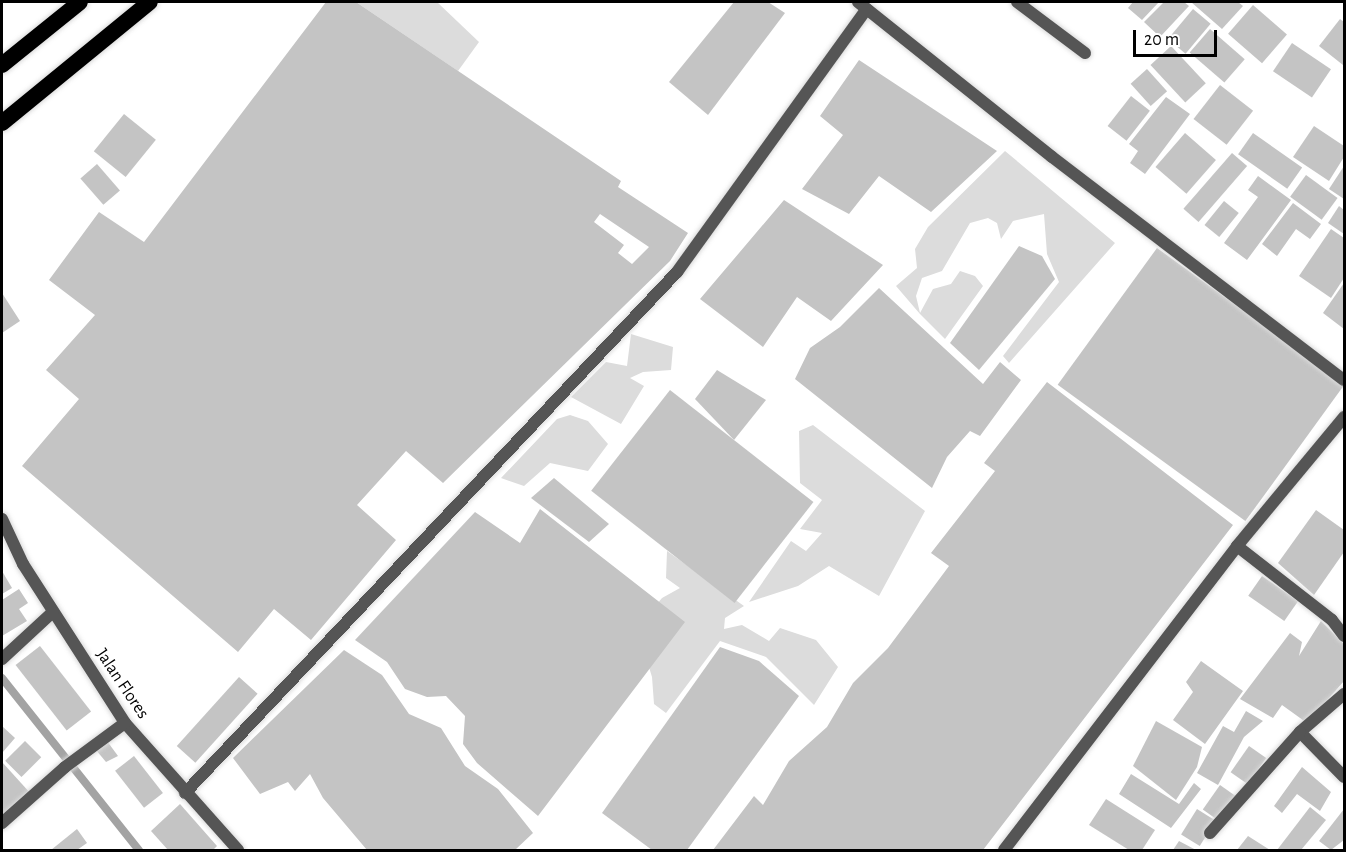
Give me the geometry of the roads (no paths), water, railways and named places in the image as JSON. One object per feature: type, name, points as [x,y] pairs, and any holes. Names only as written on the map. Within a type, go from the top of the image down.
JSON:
[{"type":"highway","points":[[2,65],[80,2]]},
{"type":"highway","points":[[2,123],[150,2]]},
{"type":"street","points":[[1017,2],[1085,53]]},
{"type":"street","points":[[184,793],[677,272],[863,5],[1052,157],[1344,380]]},
{"type":"street","points":[[1004,850],[1237,546],[1344,417]]},
{"type":"street","name":"Jalan Flores","points":[[2,519],[53,612],[125,723],[184,793],[238,850]]},
{"type":"street","points":[[1237,546],[1332,620],[1344,636]]},
{"type":"street","points":[[2,659],[53,612]]},
{"type":"street","points":[[1210,833],[1300,732],[1344,694]]},
{"type":"street","points":[[2,823],[65,767],[125,723]]},
{"type":"street","points":[[1300,732],[1344,777]]},
{"type":"waterway","points":[[2,678],[139,850]]}]
